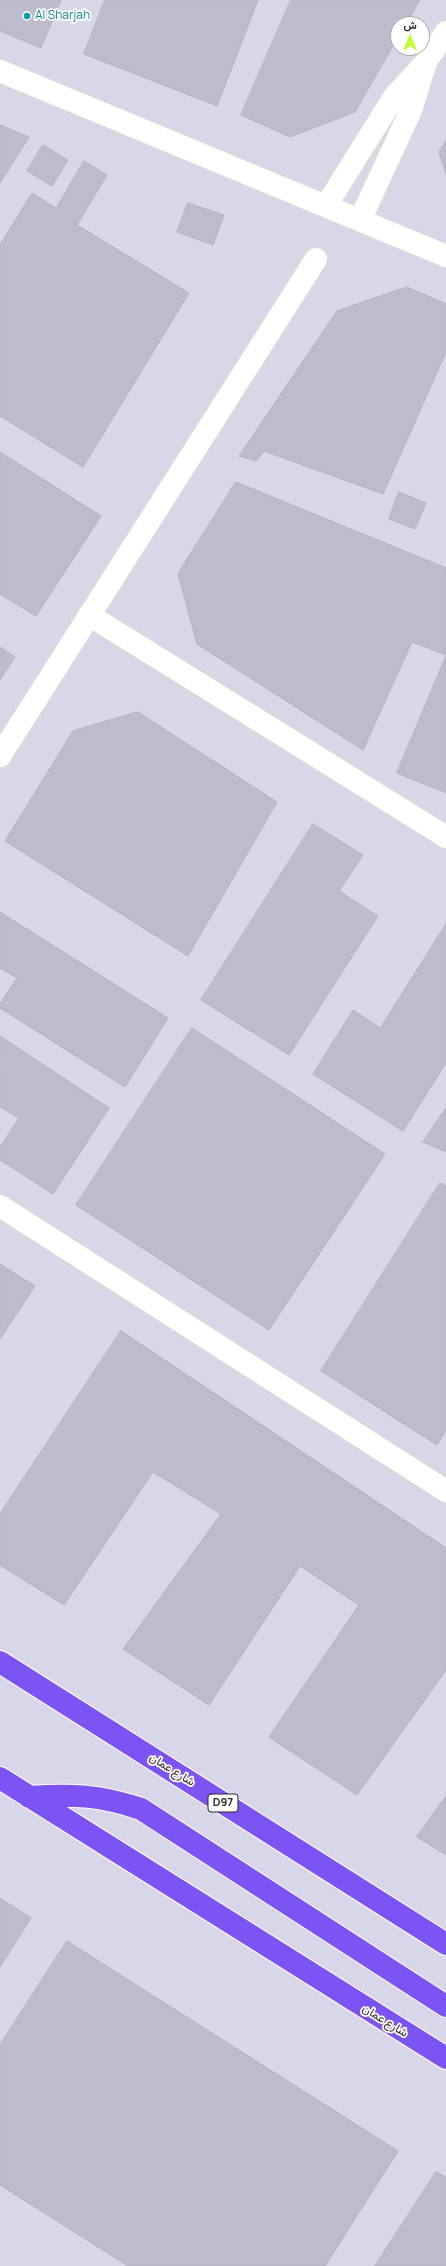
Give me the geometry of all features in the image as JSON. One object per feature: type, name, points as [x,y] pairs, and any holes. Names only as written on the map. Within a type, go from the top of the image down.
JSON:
[{"type":"main road","name":"شارع عمان","points":[[0,1662],[446,1944]]},
{"type":"main road","name":"شارع عمان","points":[[0,1778],[446,2058]]},
{"type":"main road","points":[[29,1797],[88,1796],[114,1800],[141,1809],[446,2006]]},
{"type":"street","points":[[326,206],[394,97],[426,62],[446,32]]},
{"type":"street","points":[[360,220],[411,110],[426,62]]},
{"type":"street","points":[[0,71],[446,256]]},
{"type":"street","points":[[0,756],[316,259]]},
{"type":"street","points":[[89,615],[446,837]]},
{"type":"street","points":[[0,1206],[446,1491]]},
{"type":"building","name":"Al Sharjah","points":[[0,0],[61,0],[41,48],[0,31]]},
{"type":"building","points":[[105,0],[258,0],[217,106],[84,54]]},
{"type":"building","points":[[291,0],[420,0],[411,16],[390,16],[390,51],[355,112],[290,137],[241,115]]},
{"type":"building","points":[[0,125],[29,137],[0,183]]},
{"type":"building","points":[[446,141],[446,174],[439,152]]},
{"type":"building","points":[[43,145],[68,160],[52,186],[27,171]]},
{"type":"building","points":[[84,161],[107,175],[77,225],[189,293],[83,467],[0,416],[0,245],[32,193],[56,208]]},
{"type":"building","points":[[188,203],[224,215],[213,245],[177,232]]},
{"type":"building","points":[[407,287],[446,304],[446,352],[383,494],[264,451],[256,461],[239,456],[337,311]]},
{"type":"building","points":[[0,452],[101,516],[36,616],[0,594]]},
{"type":"building","points":[[236,482],[446,568],[446,655],[412,642],[363,750],[197,644],[178,574]]},
{"type":"building","points":[[399,492],[426,503],[415,529],[389,519]]},
{"type":"building","points":[[0,647],[15,657],[0,680]]},
{"type":"building","points":[[446,656],[446,793],[397,773]]},
{"type":"building","points":[[138,712],[277,802],[188,956],[5,841],[73,731]]},
{"type":"building","points":[[313,824],[363,855],[339,891],[378,916],[289,1055],[201,1000]]},
{"type":"building","points":[[0,912],[168,1018],[125,1087],[0,1008],[0,1004],[17,978],[0,968]]},
{"type":"building","points":[[446,924],[446,1063],[403,1131],[313,1074],[353,1010],[380,1028]]},
{"type":"building","points":[[192,1028],[385,1154],[269,1330],[76,1205]]},
{"type":"building","points":[[0,1036],[109,1108],[53,1194],[0,1160],[0,1147],[19,1118],[0,1107]]},
{"type":"building","points":[[446,1108],[446,1152],[423,1142]]},
{"type":"building","points":[[440,1183],[446,1186],[446,1430],[437,1445],[321,1371]]},
{"type":"building","points":[[0,1264],[35,1286],[0,1339]]},
{"type":"building","points":[[121,1331],[446,1548],[446,1670],[357,1795],[269,1737],[359,1605],[300,1566],[209,1705],[123,1649],[221,1514],[153,1472],[64,1605],[0,1565],[0,1514]]},
{"type":"building","points":[[446,1796],[446,1855],[417,1837]]},
{"type":"building","points":[[0,1898],[31,1918],[0,1967]]},
{"type":"building","points":[[67,1941],[398,2151],[325,2266],[128,2266],[0,2185],[0,2045]]},
{"type":"building","points":[[436,2172],[446,2177],[446,2266],[375,2266]]},
{"type":"place","name":"Al Sharjah","points":[[27,16]]}]
